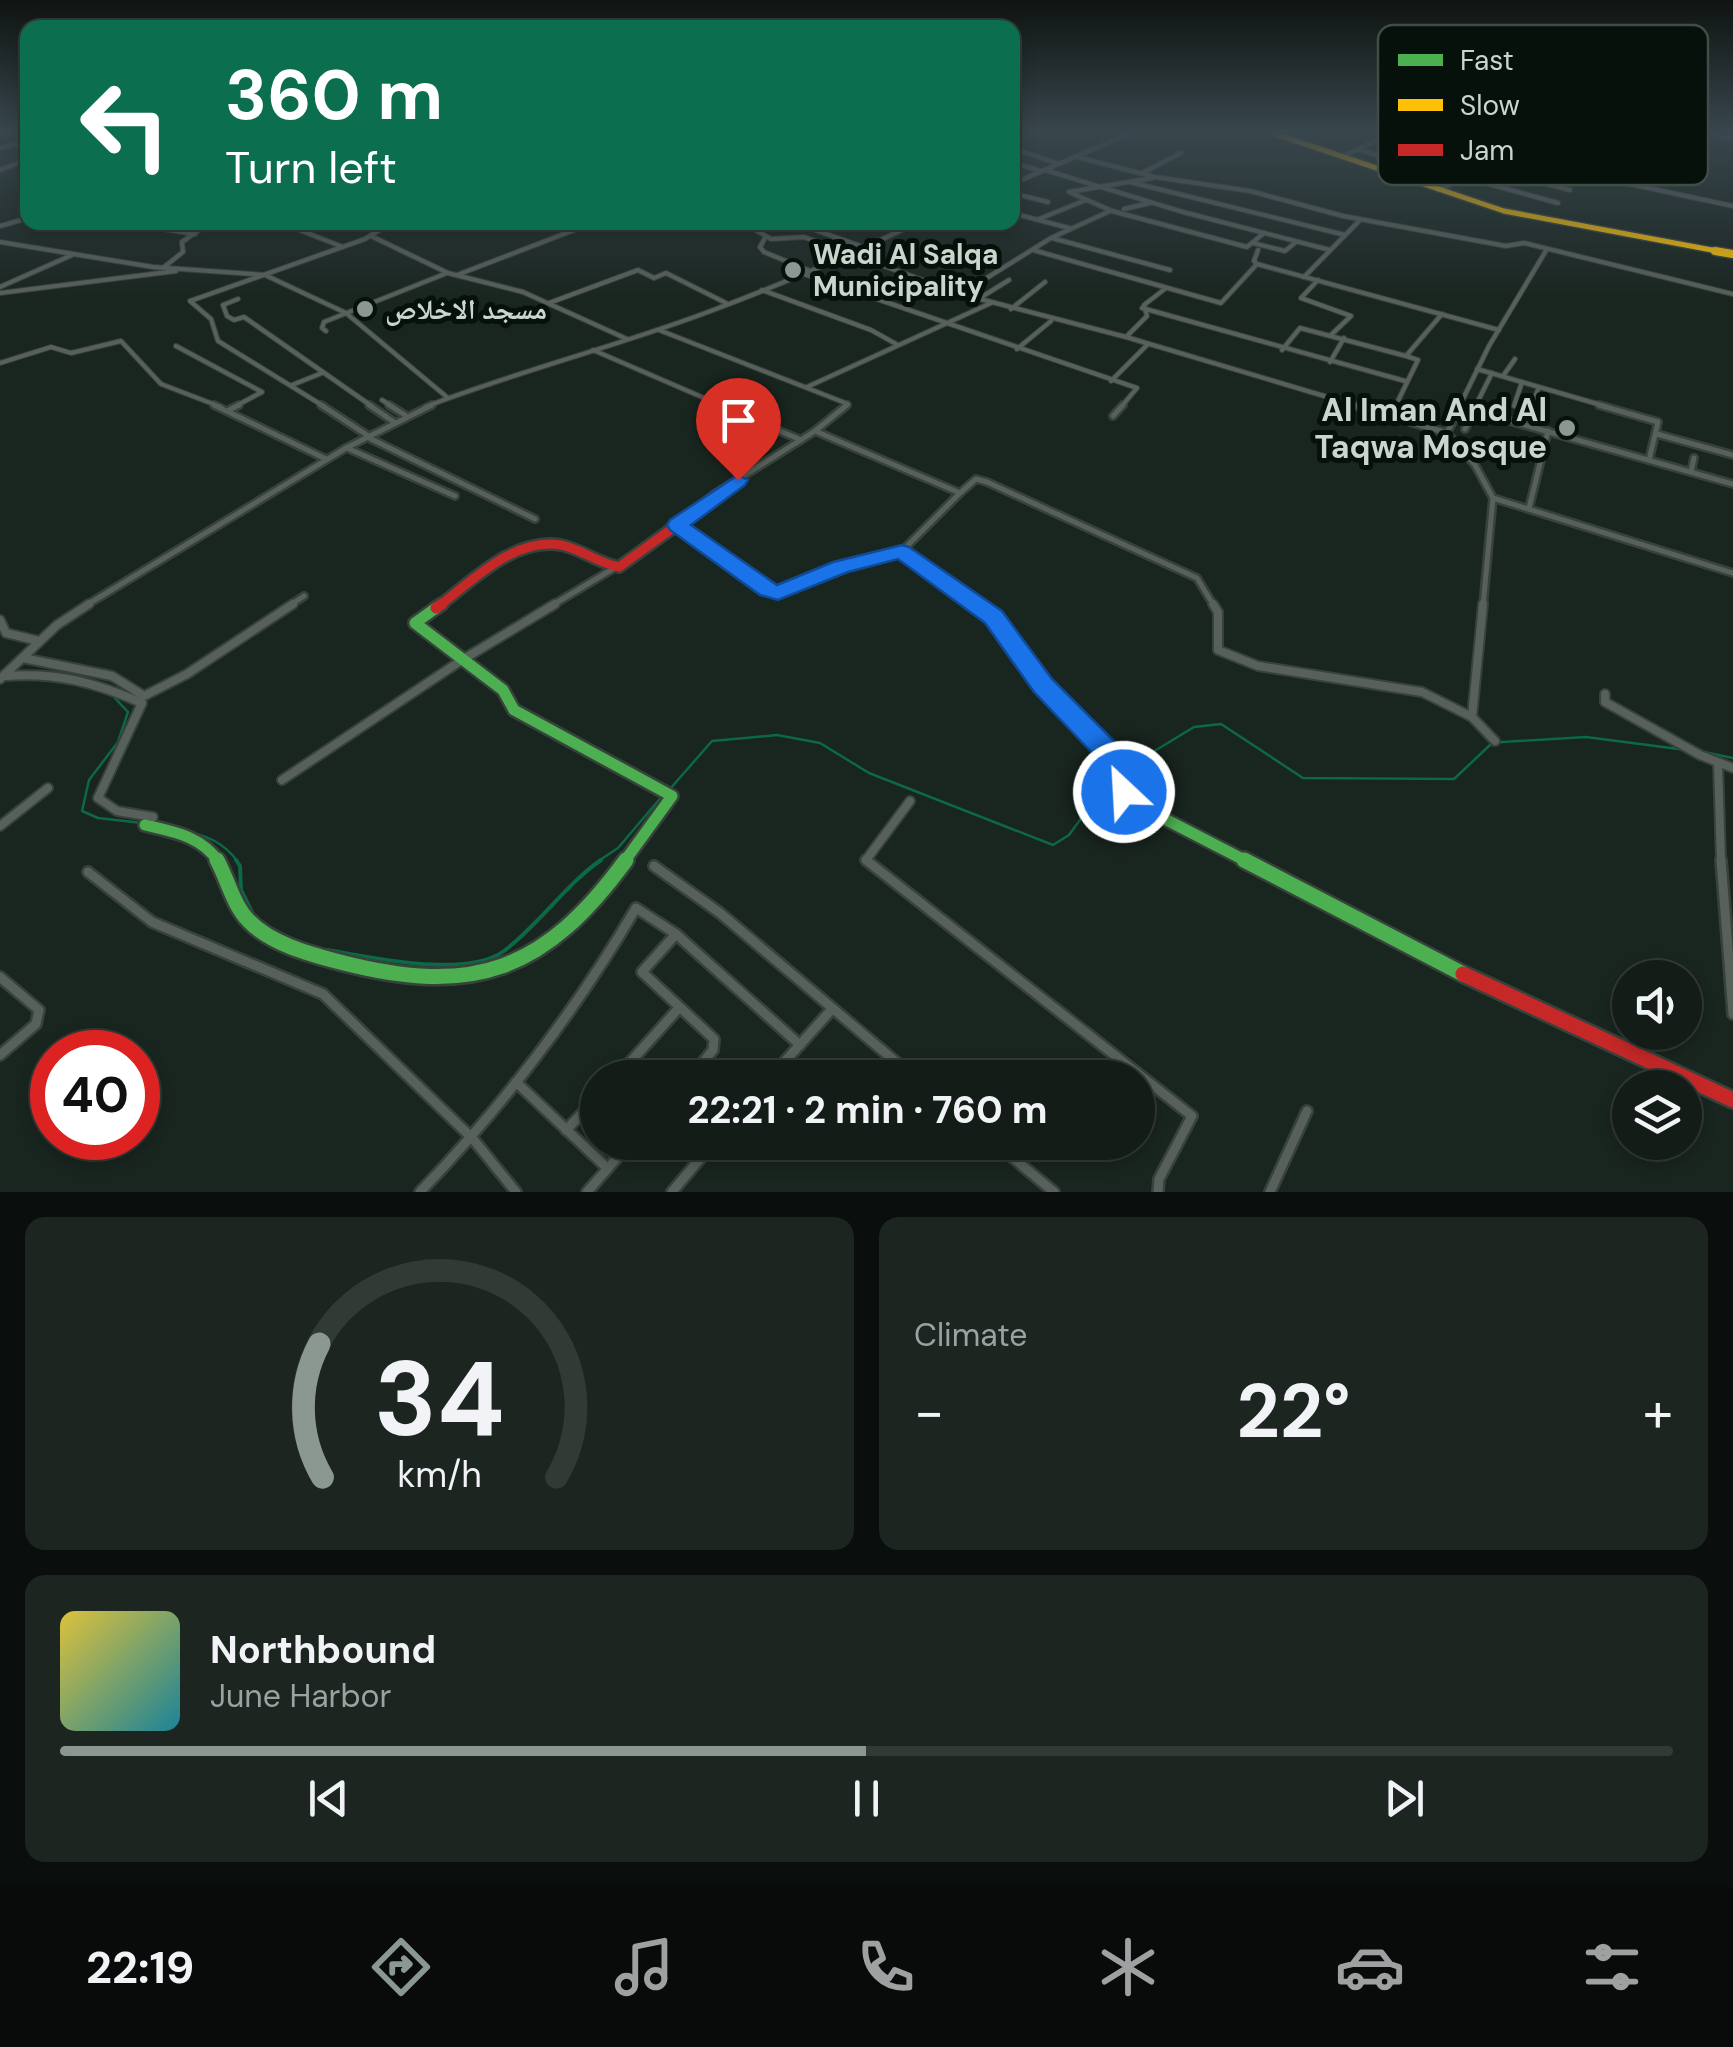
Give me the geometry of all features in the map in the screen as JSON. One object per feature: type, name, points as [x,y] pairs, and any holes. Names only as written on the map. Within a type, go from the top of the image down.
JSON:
[{"type":"street","points":[[1089,188],[1069,192],[1112,211],[1247,246],[1264,233]]},
{"type":"street","points":[[1101,188],[1330,250]]},
{"type":"street","points":[[1153,188],[1346,235]]},
{"type":"street","points":[[1221,188],[1506,246],[1524,243],[1733,294]]},
{"type":"street","points":[[1428,188],[1585,229],[1733,254]]},
{"type":"street","points":[[1437,191],[1445,188]]},
{"type":"street","points":[[1502,188],[1558,203]]},
{"type":"street","points":[[1561,188],[1570,190]]},
{"type":"street","points":[[1649,188],[1733,206]]},
{"type":"street","points":[[1246,208],[1260,194]]},
{"type":"street","points":[[1020,195],[1048,202]]},
{"type":"street","points":[[1161,206],[1184,196]]},
{"type":"street","points":[[1038,220],[1086,200]]},
{"type":"street","points":[[1124,208],[1151,203]]},
{"type":"street","points":[[961,294],[1051,238],[1112,211]]},
{"type":"street","points":[[1020,214],[1071,228]]},
{"type":"street","points":[[1304,277],[1360,219]]},
{"type":"street","points":[[169,230],[195,234]]},
{"type":"street","points":[[164,267],[183,252],[182,242],[200,230]]},
{"type":"street","points":[[299,230],[343,247]]},
{"type":"street","points":[[381,230],[190,302],[211,319],[218,342],[367,436],[536,519]]},
{"type":"street","points":[[457,275],[574,230]]},
{"type":"street","points":[[756,230],[765,238],[786,243],[804,238],[1010,309],[1126,337],[1447,433],[1476,465],[1494,498],[1472,717]]},
{"type":"street","points":[[815,230],[864,248]]},
{"type":"street","points":[[1,677],[39,641],[91,602],[406,416],[448,398],[658,330],[850,255],[897,231]]},
{"type":"street","points":[[372,236],[448,272],[503,285],[628,339]]},
{"type":"street","points":[[765,238],[760,247],[764,252],[806,272],[1136,388],[1113,416]]},
{"type":"street","points":[[1051,238],[1170,270]]},
{"type":"street","points":[[1252,242],[1285,251],[1296,241]]},
{"type":"street","points":[[0,242],[164,267],[260,275],[346,313],[448,398]]},
{"type":"street","points":[[1447,433],[1477,369],[1547,249]]},
{"type":"street","points":[[1032,250],[1221,303],[1257,264],[1258,250]]},
{"type":"street","points":[[0,290],[74,254]]},
{"type":"street","points":[[1257,264],[1499,330]]},
{"type":"street","points":[[0,290],[192,268]]},
{"type":"street","points":[[549,304],[638,270],[654,278],[666,273],[727,303]]},
{"type":"street","points":[[326,331],[321,326],[324,322],[448,272]]},
{"type":"street","points":[[979,299],[1009,280]]},
{"type":"street","points":[[1318,280],[1302,298],[1351,316],[1332,334]]},
{"type":"street","points":[[1010,309],[1045,282]]},
{"type":"street","points":[[1142,308],[1166,288]]},
{"type":"street","points":[[761,290],[871,330],[899,346]]},
{"type":"street","points":[[238,299],[223,304],[226,316],[234,320],[244,318],[394,422]]},
{"type":"street","points":[[806,388],[991,303]]},
{"type":"street","points":[[1126,337],[1148,316],[1142,308]]},
{"type":"street","points":[[1142,308],[1282,350],[1405,381]]},
{"type":"street","points":[[1406,356],[1442,314]]},
{"type":"street","points":[[1017,349],[1052,320]]},
{"type":"street","points":[[1282,350],[1300,328],[1418,360],[1391,416]]},
{"type":"street","points":[[282,780],[462,660],[630,562],[713,496],[801,440],[848,404],[658,330]]},
{"type":"street","points":[[1330,362],[1344,338]]},
{"type":"street","points":[[0,363],[51,347],[71,353],[121,341],[161,384],[228,410],[327,460]]},
{"type":"street","points":[[1111,381],[1148,344]]},
{"type":"street","points":[[176,346],[262,392],[228,410]]},
{"type":"street","points":[[592,350],[801,440]]},
{"type":"street","points":[[1503,376],[1515,359]]},
{"type":"street","points":[[1477,369],[1658,422],[1649,460]]},
{"type":"street","points":[[291,386],[322,373]]},
{"type":"street","points":[[1465,429],[1492,373]]},
{"type":"street","points":[[1514,406],[1522,382]]},
{"type":"street","points":[[1531,407],[1539,387]]},
{"type":"street","points":[[382,400],[406,416]]},
{"type":"street","points":[[1474,411],[1733,484]]},
{"type":"street","points":[[814,431],[960,492]]},
{"type":"street","points":[[1528,508],[1548,432]]},
{"type":"street","points":[[1657,434],[1733,455]]},
{"type":"street","points":[[346,448],[454,496]]},
{"type":"street","points":[[1691,472],[1694,458]]},
{"type":"street","points":[[677,525],[768,590],[778,593],[841,567],[902,552],[976,478],[1197,578],[1218,612],[1215,646],[1222,652],[1258,666],[1422,692],[1472,717],[1495,740]]},
{"type":"street","points":[[1494,498],[1733,573]]},
{"type":"street","points":[[1,677],[36,672],[78,676],[142,703],[134,728],[98,798],[117,811],[188,835],[215,851],[229,891],[254,926],[360,969],[437,980],[506,967],[552,946],[606,885],[672,796],[514,710],[503,690],[415,623],[522,548],[554,541],[616,567]]},
{"type":"street","points":[[902,552],[994,617],[1043,685],[1108,752],[1132,802],[1503,994],[1733,1100]]},
{"type":"street","points":[[22,658],[112,676],[144,696],[187,674],[304,596]]},
{"type":"street","points":[[0,620],[6,632],[39,641]]},
{"type":"street","points":[[1605,694],[1606,702],[1718,764],[1733,768]]},
{"type":"street","points":[[1718,764],[1722,892],[1733,1014]]},
{"type":"street","points":[[0,826],[48,788]]},
{"type":"street","points":[[910,801],[866,860],[1192,1116],[1159,1179],[1158,1192]]},
{"type":"street","points":[[654,866],[720,913],[893,1060]]},
{"type":"street","points":[[88,872],[152,922],[324,994],[474,1138],[516,1192]]},
{"type":"street","points":[[420,1192],[474,1138],[609,956],[636,908],[676,934],[800,1045]]},
{"type":"street","points":[[676,934],[642,972],[714,1038],[713,1050],[705,1060]]},
{"type":"street","points":[[0,977],[39,1010],[36,1024],[0,1055]]},
{"type":"street","points":[[632,1060],[678,1009]]},
{"type":"street","points":[[786,1060],[832,1009]]},
{"type":"street","points":[[516,1082],[606,1167]]},
{"type":"street","points":[[1270,1192],[1307,1111]]},
{"type":"street","points":[[566,1130],[580,1116]]},
{"type":"street","points":[[587,1192],[613,1160]]},
{"type":"street","points":[[672,1192],[698,1160]]},
{"type":"street","points":[[1016,1160],[1054,1192]]},
{"type":"waterway","points":[[112,695],[128,712],[118,742],[89,780],[82,811],[98,818],[142,823]]},
{"type":"waterway","points":[[1143,758],[1194,727],[1221,724],[1303,778],[1454,779],[1490,745],[1502,742],[1586,737],[1686,750]]},
{"type":"waterway","points":[[670,789],[712,741],[777,735],[820,743],[869,773],[1053,845],[1069,835],[1109,780]]},
{"type":"waterway","points":[[1704,752],[1733,758]]},
{"type":"waterway","points":[[597,862],[618,848],[664,794]]},
{"type":"waterway","points":[[180,830],[213,840],[238,862]]},
{"type":"waterway","points":[[236,860],[241,890],[256,920]]},
{"type":"waterway","points":[[327,950],[418,964],[467,964],[487,959],[517,940],[601,860]]},
{"type":"traffic: fast","points":[[756,581],[778,593],[841,567],[902,551],[994,617],[1043,685],[1108,752],[1132,802],[1463,974]]},
{"type":"traffic: fast","points":[[145,825],[203,843],[218,861],[250,923],[278,940],[325,957],[427,976],[476,974],[516,963],[551,942],[582,915],[672,796],[514,710],[503,690],[415,623],[436,608]]},
{"type":"traffic: slow","points":[[1435,188],[1504,211],[1733,254]]},
{"type":"traffic: jam","points":[[436,608],[494,564],[527,548],[560,545],[619,567],[677,525],[756,581]]},
{"type":"traffic: jam","points":[[1463,974],[1733,1100]]},
{"type":"place","name":"Wadi Al Salqa Municipality","points":[[793,270]]},
{"type":"place","name":"مسجد الاخلاص","points":[[365,309]]},
{"type":"place","name":"Al Iman And Al Taqwa Mosque","points":[[1567,428]]},
{"type":"route","points":[[738,480],[677,525],[768,590],[778,593],[841,567],[902,552],[994,617],[1043,685],[1108,752],[1124,792]]}]
